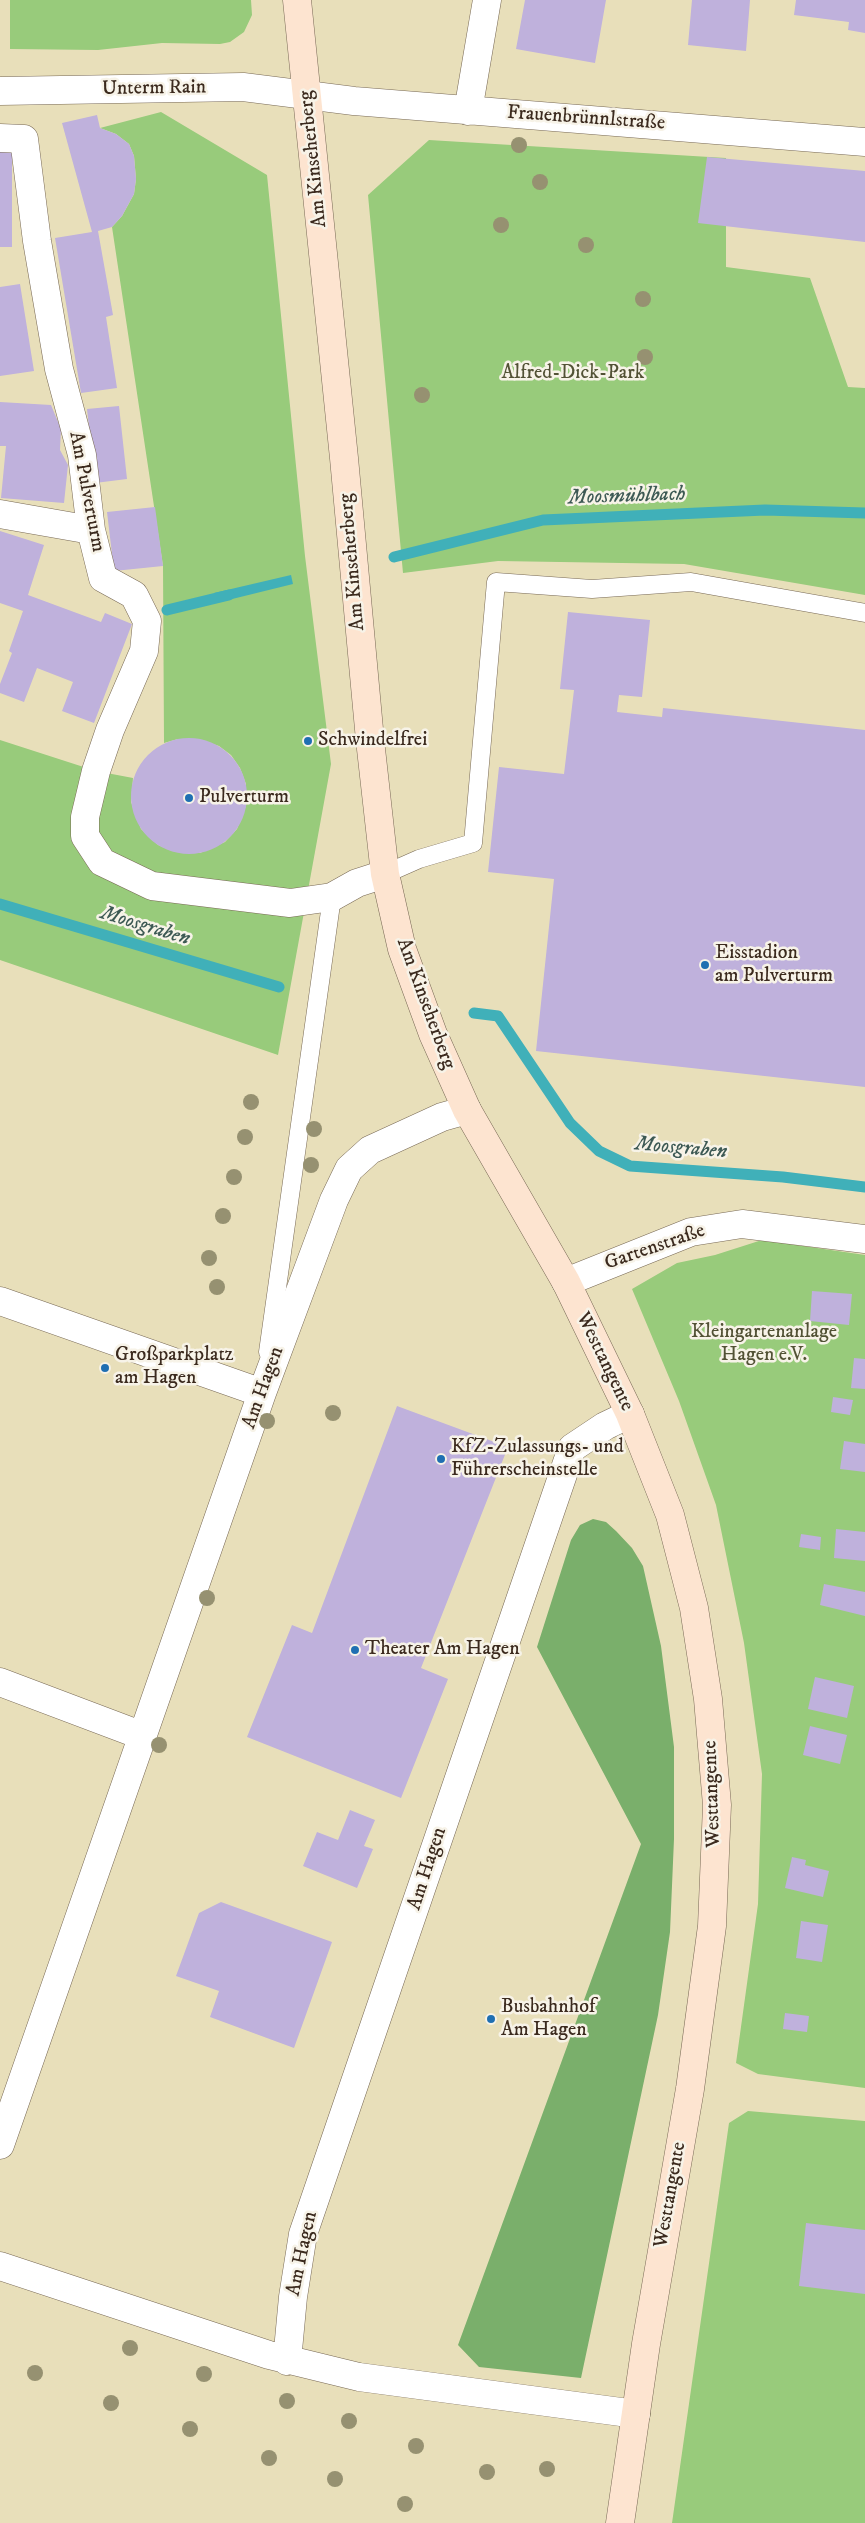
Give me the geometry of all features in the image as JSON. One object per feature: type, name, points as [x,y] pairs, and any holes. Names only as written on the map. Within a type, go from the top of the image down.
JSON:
[{"type":"main road","name":"Am Kinseherberg","points":[[297,0],[308,95],[370,740],[385,874],[402,949],[416,990],[467,1110]]},
{"type":"main road","name":"Westtangente","points":[[467,1110],[566,1282],[630,1414],[670,1515],[694,1608],[708,1699],[717,1805],[712,1926],[691,2079],[620,2523]]},
{"type":"street","points":[[468,111],[486,0]]},
{"type":"street","name":"Unterm Rain","points":[[0,91],[243,87],[308,95]]},
{"type":"street","name":"Frauenbrünnlstraße","points":[[308,95],[468,111],[865,142]]},
{"type":"street","name":"Am Pulverturm","points":[[12,138],[37,241],[59,368],[82,455],[91,530],[103,578],[134,595],[147,621],[144,651],[110,730],[85,817],[85,836],[102,862],[152,886],[290,904],[332,898]]},
{"type":"street","points":[[0,514],[91,530]]},
{"type":"street","points":[[332,898],[357,883],[385,874]]},
{"type":"street","name":"Am Hagen","points":[[0,2145],[262,1393],[334,1200],[350,1169],[370,1150],[442,1117],[467,1110]]},
{"type":"street","name":"Gartenstraße","points":[[566,1282],[691,1232],[742,1224],[865,1238]]},
{"type":"street","points":[[0,1301],[262,1393]]},
{"type":"street","name":"Am Hagen","points":[[287,2361],[293,2297],[303,2234],[572,1448],[605,1426],[630,1414]]},
{"type":"street","points":[[0,1682],[144,1736]]},
{"type":"street","points":[[0,2266],[287,2361],[358,2377],[636,2414]]},
{"type":"lane","points":[[385,874],[419,859],[473,844],[496,582],[592,589],[691,582],[865,613]]},
{"type":"lane","points":[[262,1393],[332,898]]},
{"type":"green space","points":[[10,0],[251,0],[252,15],[244,32],[230,42],[220,44],[162,43],[98,50],[10,49]]},
{"type":"green space","points":[[161,112],[267,175],[305,556],[331,764],[278,1055],[0,960],[0,740],[96,771],[133,778],[131,802],[141,829],[158,845],[172,851],[200,853],[225,842],[237,829],[246,806],[246,784],[240,768],[231,755],[219,746],[198,739],[178,739],[164,743],[163,566],[112,227],[122,216],[134,194],[136,179],[134,156],[129,144],[116,134],[100,128]]},
{"type":"green space","name":"Alfred-Dick-Park","points":[[429,140],[726,158],[726,267],[810,278],[848,387],[865,388],[865,595],[684,564],[498,561],[403,573],[368,195]]},
{"type":"green space","name":"Kleingartenanlage Hagen e.V.","points":[[762,1240],[865,1255],[865,2088],[758,2074],[736,2063],[758,1904],[762,1774],[744,1643],[716,1505],[679,1401],[632,1289],[677,1263],[715,1255]]},
{"type":"green space","points":[[593,1519],[606,1522],[616,1531],[632,1548],[643,1566],[661,1646],[674,1747],[674,1839],[670,1932],[658,2015],[581,2378],[479,2367],[458,2345],[641,1844],[537,1647],[571,1540],[580,1525]]},
{"type":"green space","points":[[748,2111],[865,2121],[865,2523],[672,2523],[729,2123]]},
{"type":"water","points":[[291,575],[293,584],[216,603],[214,593]]},
{"type":"building","points":[[525,0],[606,0],[595,63],[516,49]]},
{"type":"building","points":[[692,0],[750,0],[746,51],[688,45]]},
{"type":"building","points":[[796,0],[865,0],[865,33],[848,30],[849,22],[794,15]]},
{"type":"building","points":[[97,115],[100,128],[116,134],[129,144],[134,156],[136,179],[134,194],[122,216],[112,227],[98,231],[113,315],[106,317],[117,388],[81,393],[55,238],[92,232],[62,123]]},
{"type":"building","points":[[0,151],[12,151],[12,247],[0,247]]},
{"type":"building","points":[[707,157],[865,171],[865,242],[698,223]]},
{"type":"building","points":[[20,284],[34,371],[0,376],[0,287]]},
{"type":"building","points":[[0,402],[51,405],[61,429],[60,450],[68,465],[64,503],[1,498],[6,446],[0,446]]},
{"type":"building","points":[[119,406],[127,479],[95,483],[87,409]]},
{"type":"building","points":[[155,507],[163,566],[114,571],[107,512]]},
{"type":"building","points":[[0,531],[44,545],[28,595],[101,622],[105,613],[132,624],[94,723],[62,711],[73,682],[37,668],[24,702],[0,693],[0,684],[12,653],[9,651],[23,611],[0,603]]},
{"type":"building","name":"Eisstadion am Pulverturm","points":[[568,612],[650,620],[642,697],[619,695],[617,712],[662,717],[663,708],[865,730],[865,1087],[536,1051],[554,879],[488,872],[499,767],[564,774],[574,690],[560,689]]},
{"type":"building","name":"Pulverturm","points":[[189,738],[211,743],[230,755],[242,774],[247,796],[242,818],[230,837],[211,849],[189,854],[167,849],[148,837],[136,818],[131,796],[136,774],[148,755],[167,743]]},
{"type":"building","points":[[812,1291],[852,1294],[849,1325],[810,1321]]},
{"type":"building","points":[[854,1358],[865,1359],[865,1389],[851,1388]]},
{"type":"building","points":[[833,1397],[853,1400],[850,1415],[831,1412]]},
{"type":"building","name":"Theater Am Hagen","points":[[397,1406],[508,1447],[421,1668],[448,1679],[401,1798],[247,1737],[292,1625],[312,1633]]},
{"type":"building","points":[[844,1441],[865,1444],[865,1472],[840,1469]]},
{"type":"building","points":[[836,1529],[865,1532],[865,1561],[834,1558]]},
{"type":"building","points":[[801,1534],[821,1537],[820,1550],[799,1547]]},
{"type":"building","points":[[824,1584],[865,1592],[865,1616],[820,1605]]},
{"type":"building","points":[[815,1677],[854,1686],[847,1718],[808,1709]]},
{"type":"building","points":[[810,1726],[847,1735],[840,1764],[803,1755]]},
{"type":"building","points":[[350,1810],[375,1820],[364,1846],[373,1849],[357,1888],[303,1866],[317,1832],[338,1840]]},
{"type":"building","points":[[792,1857],[806,1860],[805,1865],[829,1871],[823,1897],[785,1888]]},
{"type":"building","points":[[221,1902],[332,1942],[294,2048],[210,2017],[219,1991],[176,1976],[199,1913]]},
{"type":"building","points":[[801,1921],[828,1925],[822,1962],[796,1958]]},
{"type":"building","points":[[785,2013],[809,2016],[807,2032],[783,2029]]},
{"type":"building","points":[[806,2223],[865,2230],[865,2294],[799,2286]]},
{"type":"waterway","name":"Moosmühlbach","points":[[394,557],[543,520],[765,510],[865,513]]},
{"type":"waterway","name":"Moosmühlbach","points":[[167,610],[229,595]]},
{"type":"waterway","name":"Moosgraben","points":[[0,904],[279,987]]},
{"type":"waterway","name":"Moosgraben","points":[[474,1013],[498,1016],[570,1123],[599,1151],[630,1166],[783,1177],[865,1187]]},
{"type":"place","name":"Schwindelfrei","points":[[308,741]]},
{"type":"place","name":"Pulverturm","points":[[189,798]]},
{"type":"place","name":"Eisstadion am Pulverturm","points":[[705,965]]},
{"type":"place","name":"Großparkplatz am Hagen","points":[[105,1368]]},
{"type":"place","name":"KfZ-Zulassungs- und Führerscheinstelle","points":[[441,1459]]},
{"type":"place","name":"Theater Am Hagen","points":[[355,1650]]},
{"type":"place","name":"Busbahnhof Am Hagen","points":[[491,2019]]}]
